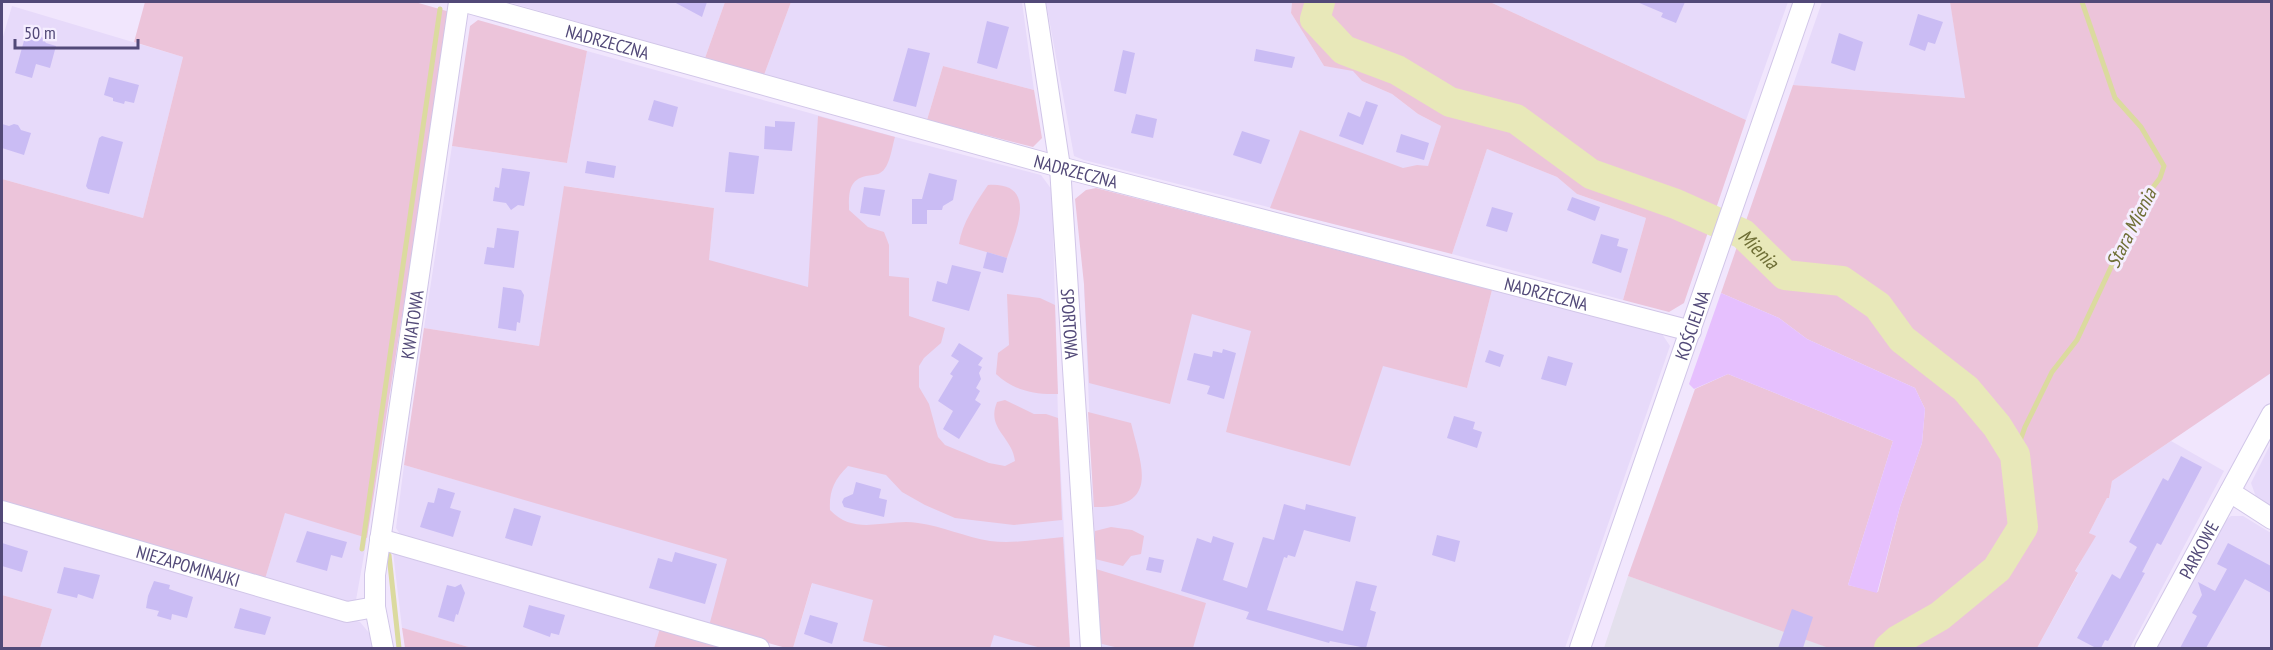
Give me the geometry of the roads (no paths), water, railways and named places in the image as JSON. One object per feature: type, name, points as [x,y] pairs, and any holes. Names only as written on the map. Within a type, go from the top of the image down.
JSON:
[{"type":"street","name":"KWIATOWA","points":[[382,648],[375,607],[375,575],[459,2]]},
{"type":"street","name":"NADRZECZNA","points":[[465,2],[1060,167],[1690,331]]},
{"type":"street","name":"SPORTOWA","points":[[1035,2],[1060,167],[1091,648]]},
{"type":"street","name":"KOŚCIELNA","points":[[1580,648],[1804,2]]},
{"type":"street","name":"PARKOWE","points":[[2145,648],[2271,414]]},
{"type":"street","points":[[2230,492],[2271,519]]},
{"type":"street","name":"NIEZAPOMINAJKI","points":[[2,511],[347,612],[375,607]]},
{"type":"street","points":[[380,539],[759,648]]},
{"type":"waterway","name":"Mienia","points":[[1320,2],[1315,19],[1344,50],[1397,70],[1450,102],[1516,119],[1591,174],[1676,204],[1743,234],[1785,275],[1842,281],[1878,306],[1902,339],[1966,389],[1997,426],[2015,455],[2023,527],[1997,569],[1940,616],[1898,640],[1889,648]]},
{"type":"waterway","name":"Stara Mienia","points":[[2015,455],[2025,427],[2052,372],[2077,340],[2141,203],[2160,178],[2164,166],[2141,127],[2115,98],[2082,2]]},
{"type":"waterway","points":[[362,549],[440,9]]},
{"type":"waterway","points":[[389,555],[399,648]]}]
